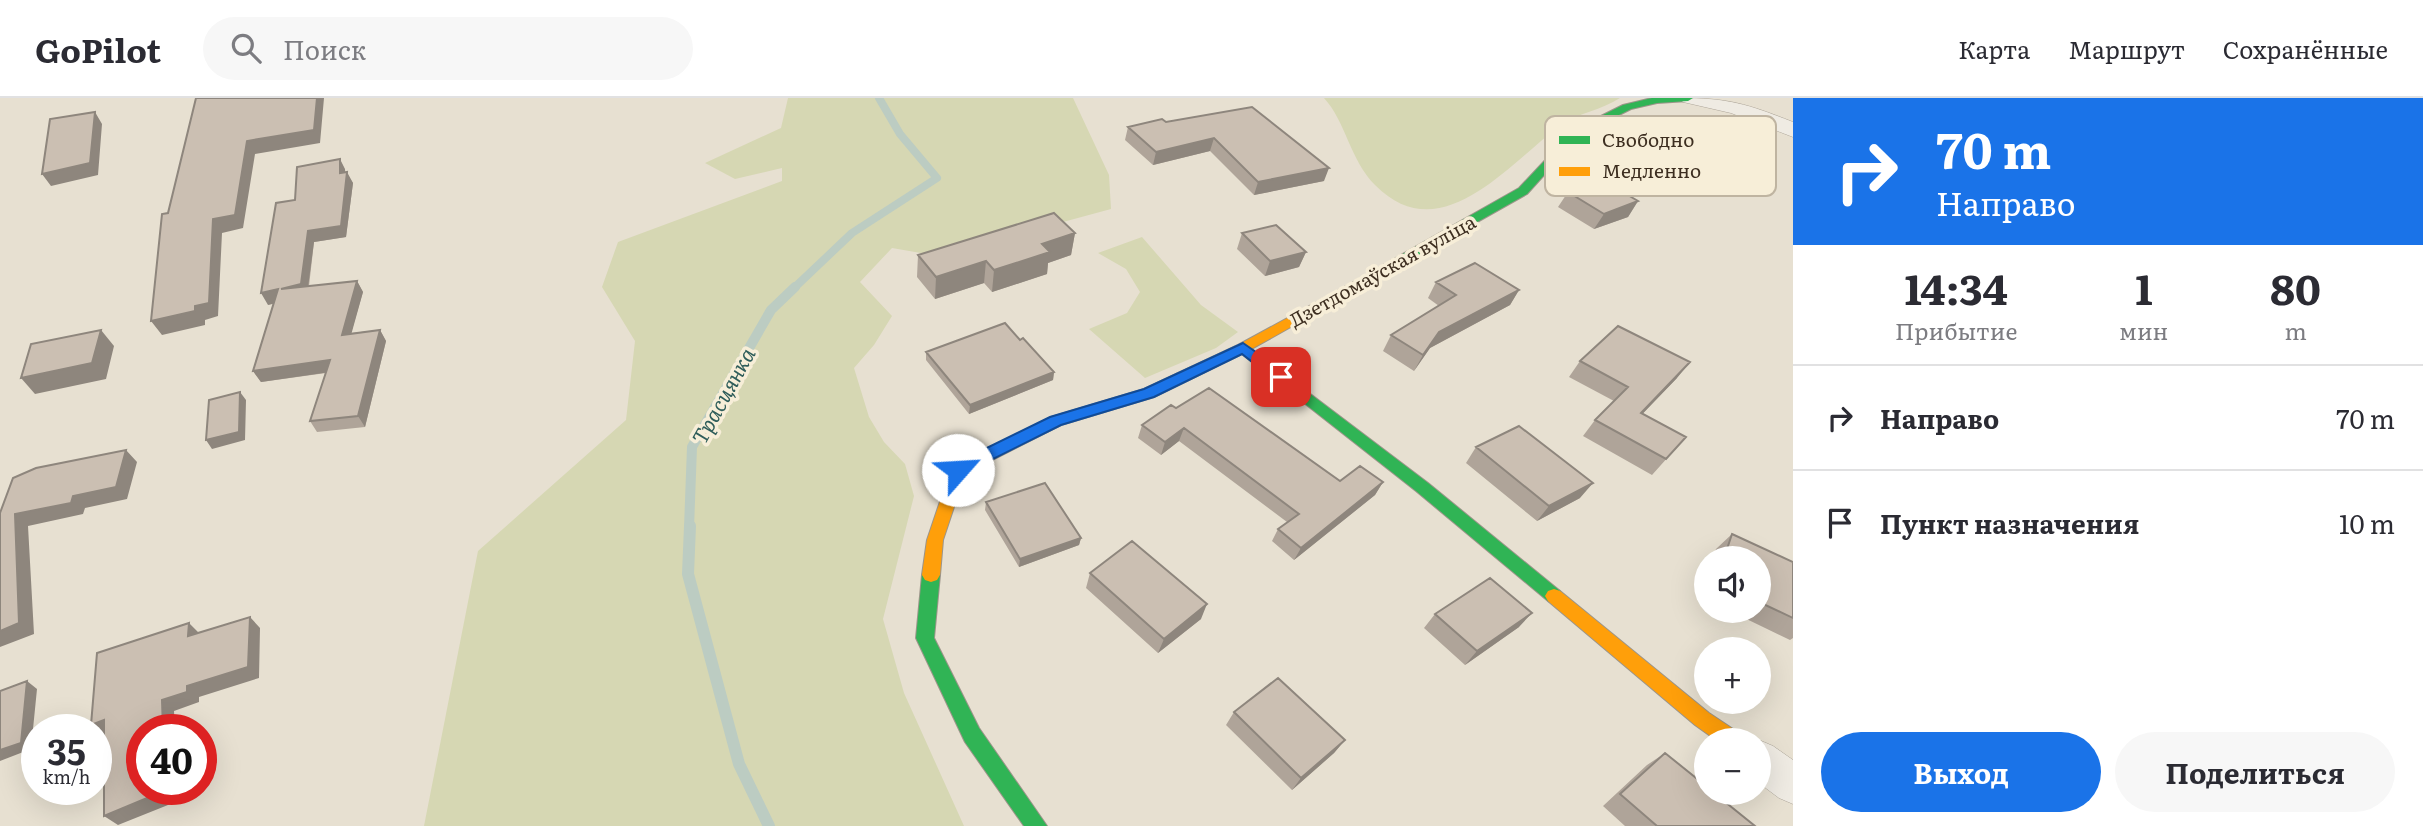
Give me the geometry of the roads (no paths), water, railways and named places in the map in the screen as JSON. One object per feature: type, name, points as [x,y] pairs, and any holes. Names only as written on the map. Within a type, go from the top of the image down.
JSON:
[{"type":"street","name":"Дзетдомаўская вуліца","points":[[1609,116],[1627,107],[1657,100],[1689,98],[1737,108],[1757,116]]},
{"type":"street","name":"Дзетдомаўская вуліца","points":[[1776,123],[1793,130]]},
{"type":"street","name":"Дзетдомаўская вуліца","points":[[1037,826],[972,735],[925,639],[935,540],[958,470],[1056,421],[1149,393],[1243,348],[1522,191],[1545,167]]},
{"type":"street","points":[[1243,348],[1422,486],[1715,728]]},
{"type":"street","points":[[1771,768],[1793,784]]},
{"type":"waterway","name":"Трасцянка","points":[[793,289],[852,233],[937,178],[900,134],[879,98]]},
{"type":"waterway","name":"Трасцянка","points":[[689,528],[692,447],[771,310],[795,287]]},
{"type":"waterway","name":"Трасцянка","points":[[690,526],[688,574],[739,764],[769,826]]}]
